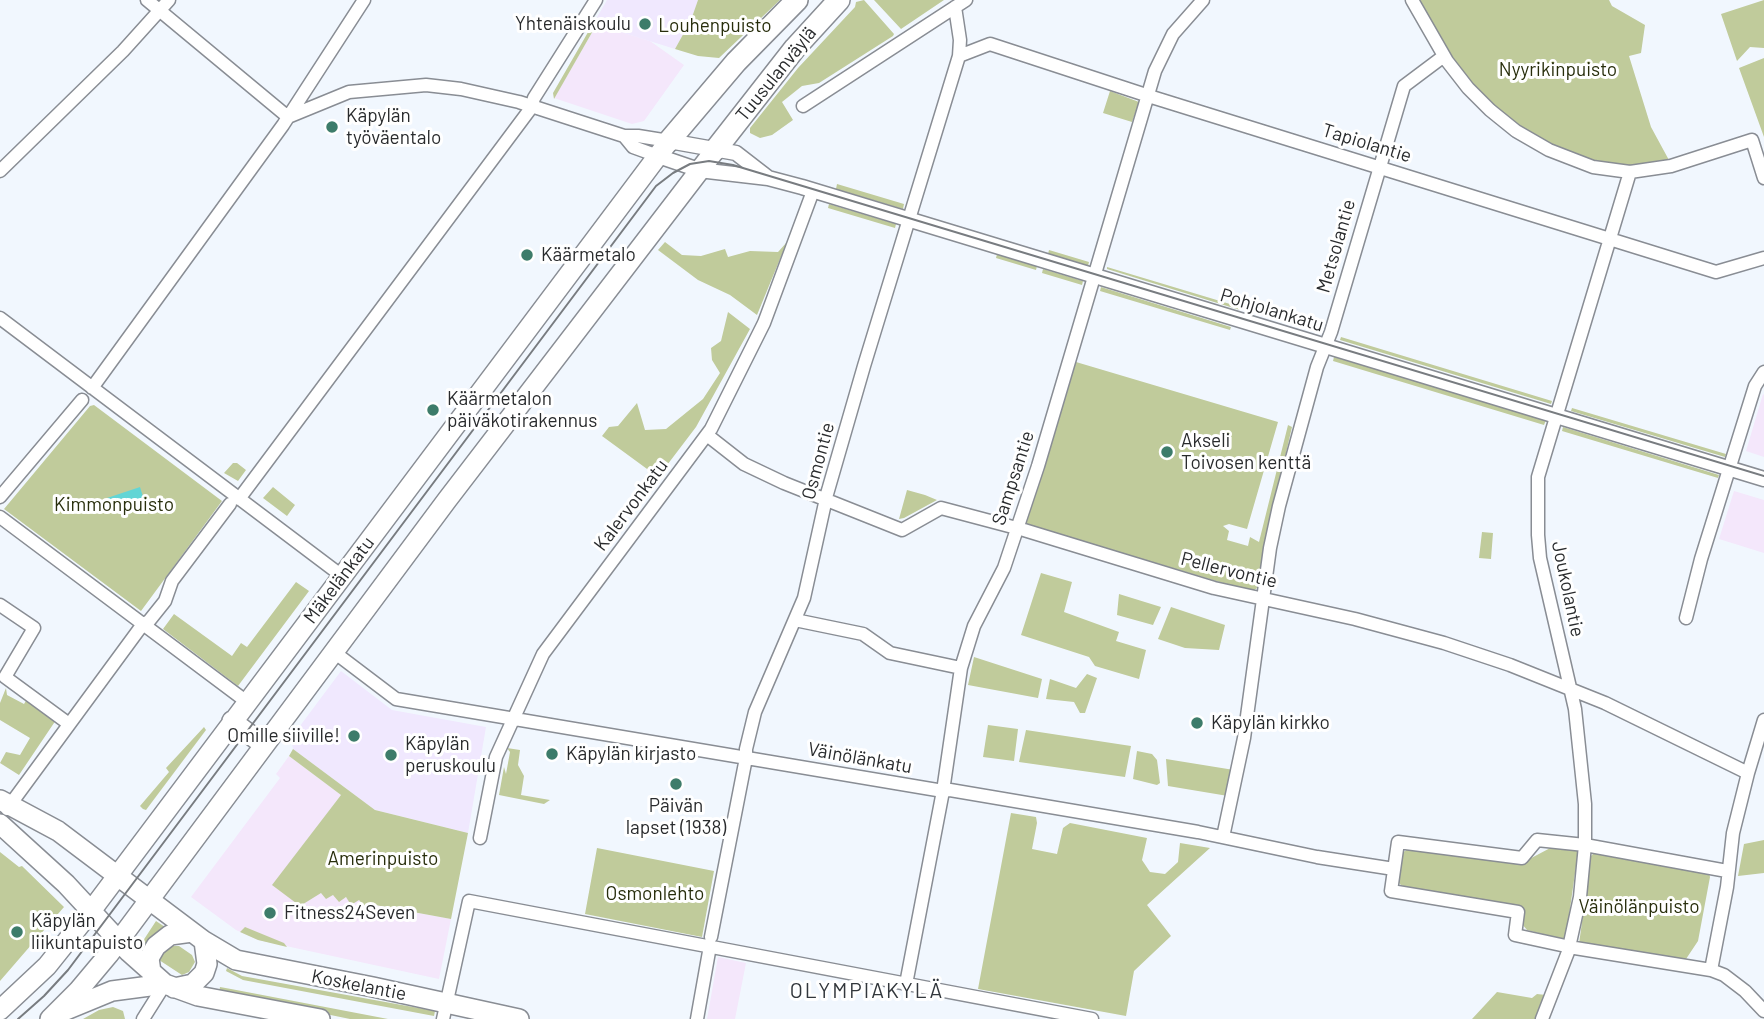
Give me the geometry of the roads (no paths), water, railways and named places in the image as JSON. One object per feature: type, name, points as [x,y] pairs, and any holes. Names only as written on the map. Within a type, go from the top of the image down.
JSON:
[{"type":"highway","name":"Tuusulanväylä","points":[[663,148],[736,62],[797,0]]},
{"type":"highway","name":"Tuusulanväylä","points":[[716,149],[795,48],[839,0]]},
{"type":"main road","name":"Mäkelänkatu","points":[[0,1010],[41,972],[91,911],[663,148]]},
{"type":"main road","name":"Mäkelänkatu","points":[[53,1017],[119,941],[606,291],[716,149]]},
{"type":"main road","points":[[232,721],[264,745]]},
{"type":"main road","name":"Koskelantie","points":[[4,807],[58,831],[198,937],[226,955],[247,964],[373,987],[444,1012],[519,1019]]},
{"type":"main road","points":[[0,824],[66,884],[119,941],[164,981],[198,996],[320,1019]]},
{"type":"main road","points":[[53,1017],[112,991],[164,981],[194,984],[204,973],[207,964],[198,937],[177,933],[163,939],[156,946],[149,958],[164,981]]},
{"type":"street","points":[[147,0],[288,117]]},
{"type":"street","points":[[0,171],[123,51],[169,0]]},
{"type":"street","points":[[92,388],[288,117],[364,0]]},
{"type":"street","points":[[4,807],[143,624],[149,621],[164,601],[172,581],[531,108],[534,98],[596,0]]},
{"type":"street","name":"Sampsantie","points":[[906,984],[943,792],[961,668],[974,626],[1004,568],[1017,528],[1154,71],[1173,34],[1203,0]]},
{"type":"street","points":[[1412,0],[1444,56],[1468,88],[1516,131],[1549,150],[1593,167],[1630,172],[1671,166],[1752,141],[1764,178]]},
{"type":"street","points":[[803,106],[961,4]]},
{"type":"street","name":"Osmontie","points":[[697,1019],[755,712],[795,620],[810,575],[826,500],[864,366],[959,56],[961,4]]},
{"type":"street","name":"Tapiolantie","points":[[959,56],[990,44],[1719,272],[1764,258]]},
{"type":"street","name":"Metsolantie","points":[[1223,837],[1244,737],[1279,506],[1317,367],[1404,86],[1444,56]]},
{"type":"street","points":[[288,117],[349,92],[426,85],[461,89],[519,102],[624,136],[638,136],[663,148]]},
{"type":"street","points":[[624,136],[633,147],[663,148]]},
{"type":"street","name":"Pohjolankatu","points":[[663,148],[716,149],[741,156],[768,178]]},
{"type":"street","name":"Pohjolankatu","points":[[663,148],[699,170],[768,178],[813,191],[1764,479]]},
{"type":"street","name":"Joukolantie","points":[[1542,1019],[1569,947],[1580,897],[1585,845],[1585,804],[1581,747],[1571,690],[1540,561],[1538,477],[1630,172]]},
{"type":"street","name":"Kalervonkatu","points":[[480,838],[496,757],[542,654],[707,435],[764,323],[813,191]]},
{"type":"street","points":[[0,318],[235,501],[342,576]]},
{"type":"street","points":[[1686,618],[1701,559],[1755,386],[1764,372]]},
{"type":"street","points":[[0,497],[82,400]]},
{"type":"street","name":"Pellervontie","points":[[707,435],[744,464],[784,484],[902,530],[941,508],[1017,528],[1214,588],[1355,619],[1444,643],[1510,665],[1605,703],[1748,773]]},
{"type":"street","points":[[0,517],[247,702]]},
{"type":"street","points":[[0,605],[34,628],[5,677],[69,724]]},
{"type":"street","points":[[795,620],[863,634],[890,653],[961,668]]},
{"type":"street","name":"Väinölänkatu","points":[[334,652],[396,698],[943,792],[950,790],[1394,869]]},
{"type":"street","points":[[1711,970],[1727,887],[1727,871],[1748,773],[1764,720]]},
{"type":"street","points":[[1727,871],[1585,845],[1537,840],[1522,858],[1398,842],[1391,891],[1518,912],[1515,936],[1711,970],[1724,975],[1745,990],[1764,1011]]},
{"type":"street","points":[[444,1012],[469,901],[710,942],[906,984],[1092,1019]]},
{"type":"street","points":[[143,1019],[164,981]]},
{"type":"water","points":[[140,487],[145,503],[113,513],[107,498]]},
{"type":"tram line","points":[[18,1019],[68,970],[656,186],[690,164],[709,161],[733,165],[1764,476]]},
{"type":"place","name":"Yhtenäiskoulu","points":[[645,24]]},
{"type":"place","name":"Käpylän työväentalo","points":[[332,127]]},
{"type":"place","name":"Käärmetalo","points":[[527,255]]},
{"type":"place","name":"Käärmetalon päiväkotirakennus","points":[[433,410]]},
{"type":"place","name":"Akseli Toivosen kenttä","points":[[1167,452]]},
{"type":"place","name":"Käpylän kirkko","points":[[1197,723]]},
{"type":"place","name":"Omille siiville!","points":[[354,736]]},
{"type":"place","name":"Käpylän kirjasto","points":[[552,754]]},
{"type":"place","name":"Käpylän peruskoulu","points":[[391,755]]},
{"type":"place","name":"Päivän lapset (1938)","points":[[676,784]]},
{"type":"place","name":"Fitness24Seven","points":[[270,913]]},
{"type":"place","name":"Käpylän liikuntapuisto","points":[[17,932]]},
{"type":"district","name":"OLYMPIAKYLÄ","points":[[867,991]]},
{"type":"park label","name":"Louhenpuisto","points":[[715,26]]},
{"type":"park label","name":"Nyyrikinpuisto","points":[[1558,70]]},
{"type":"park label","name":"Kimmonpuisto","points":[[114,505]]},
{"type":"park label","name":"Amerinpuisto","points":[[383,859]]},
{"type":"park label","name":"Osmonlehto","points":[[655,894]]},
{"type":"park label","name":"Väinölänpuisto","points":[[1639,907]]}]
